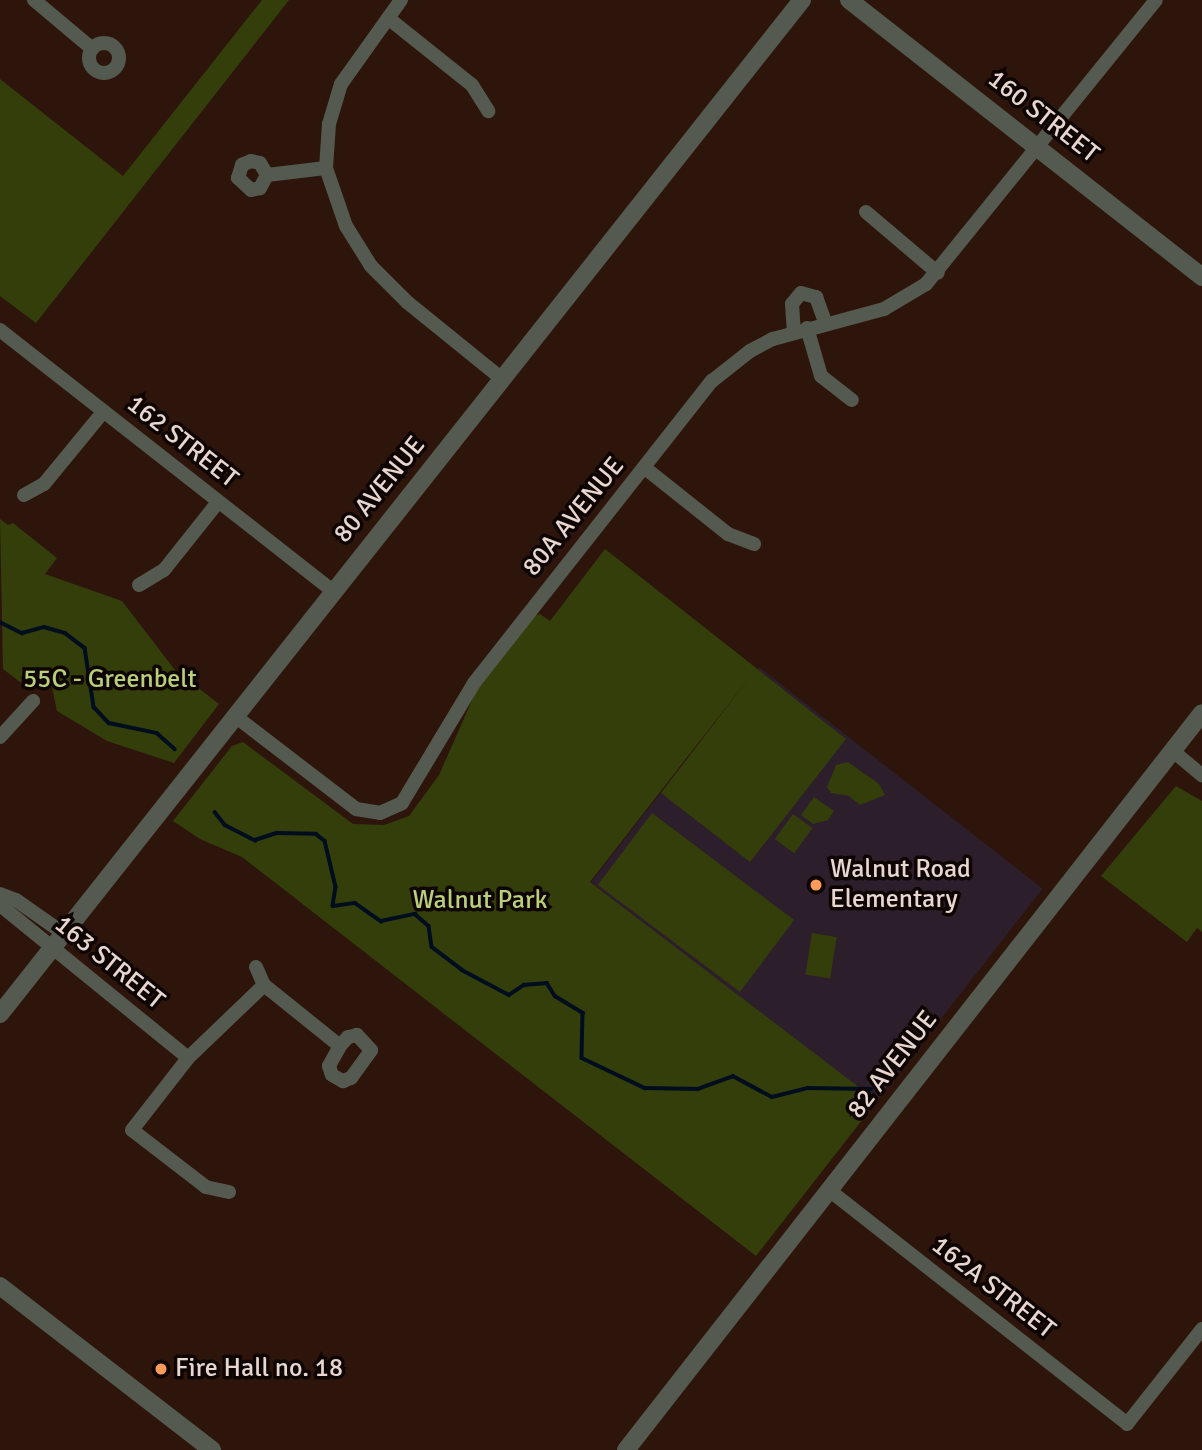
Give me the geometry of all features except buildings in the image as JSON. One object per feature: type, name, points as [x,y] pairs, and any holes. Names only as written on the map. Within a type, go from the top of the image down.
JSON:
[{"type":"street","points":[[34,0],[90,47]]},
{"type":"street","points":[[401,0],[341,84],[331,112],[326,168],[346,226],[371,265],[407,302],[502,379]]},
{"type":"street","name":"80 AVENUE","points":[[0,1014],[802,0]]},
{"type":"street","name":"160 STREET","points":[[849,0],[1039,146],[1202,277]]},
{"type":"street","name":"80A AVENUE","points":[[235,716],[345,803],[363,812],[380,813],[402,803],[428,767],[481,674],[727,367],[750,351],[801,330],[891,306],[938,273],[1156,0]]},
{"type":"street","points":[[388,18],[472,85],[488,111]]},
{"type":"street","points":[[267,175],[326,168]]},
{"type":"street","points":[[866,212],[938,273]]},
{"type":"street","points":[[826,324],[816,296],[801,293],[792,304],[821,376],[852,400]]},
{"type":"street","name":"162 STREET","points":[[0,330],[333,592]]},
{"type":"street","points":[[24,495],[44,484],[104,411]]},
{"type":"street","points":[[645,468],[728,534],[754,544]]},
{"type":"street","points":[[139,585],[164,570],[218,502]]},
{"type":"street","points":[[0,737],[33,701]]},
{"type":"street","name":"82 AVENUE","points":[[626,1450],[1202,713]]},
{"type":"street","points":[[1173,751],[1202,775]]},
{"type":"street","name":"163 STREET","points":[[0,894],[16,900],[64,933]]},
{"type":"street","name":"163 STREET","points":[[0,905],[188,1058]]},
{"type":"street","points":[[256,967],[264,985],[340,1046]]},
{"type":"street","points":[[229,1192],[206,1187],[132,1130],[188,1058],[264,985]]},
{"type":"street","name":"162A STREET","points":[[829,1191],[1127,1424],[1202,1329]]},
{"type":"street","points":[[0,1286],[212,1450]]},
{"type":"shaded area","name":"Walnut Road Elementary","points":[[759,667],[1043,889],[875,1104],[591,882]]},
{"type":"green space","points":[[262,0],[289,0],[36,323],[0,296],[0,79],[123,176]]},
{"type":"green space","name":"55C - Greenbelt","points":[[0,519],[8,525],[13,523],[57,558],[45,574],[122,601],[175,670],[219,704],[174,763],[107,741],[57,711],[52,687],[39,675],[20,682],[3,669]]},
{"type":"green space","name":"Walnut Park","points":[[605,549],[846,739],[750,862],[661,793],[752,674],[590,882],[877,1101],[756,1256],[242,857],[200,839],[173,821],[232,746],[243,742],[353,824],[384,825],[409,816],[439,775],[477,689],[532,616],[540,614],[550,621]]},
{"type":"green space","points":[[848,762],[879,784],[885,795],[860,805],[849,796],[831,793],[827,787],[836,765]]},
{"type":"green space","points":[[1176,786],[1202,801],[1202,932],[1197,928],[1187,942],[1101,876]]},
{"type":"green space","points":[[814,797],[834,811],[828,820],[813,824],[801,815]]},
{"type":"green space","points":[[652,813],[794,920],[740,992],[598,885]]},
{"type":"green space","points":[[793,814],[812,828],[794,853],[775,839]]},
{"type":"green space","points":[[812,933],[837,937],[830,978],[805,974]]},
{"type":"waterway","points":[[0,622],[22,633],[44,627],[65,633],[85,648],[94,707],[109,723],[157,733],[175,749]]},
{"type":"waterway","points":[[215,812],[225,825],[255,840],[277,833],[316,834],[325,841],[336,887],[333,906],[355,903],[381,921],[415,914],[429,926],[432,947],[462,970],[509,995],[524,985],[547,983],[555,996],[583,1013],[582,1058],[645,1088],[698,1089],[733,1076],[772,1097],[808,1088],[871,1089]]},
{"type":"place","name":"Walnut Road Elementary","points":[[816,885]]},
{"type":"place","name":"Fire Hall no. 18","points":[[161,1369]]}]
